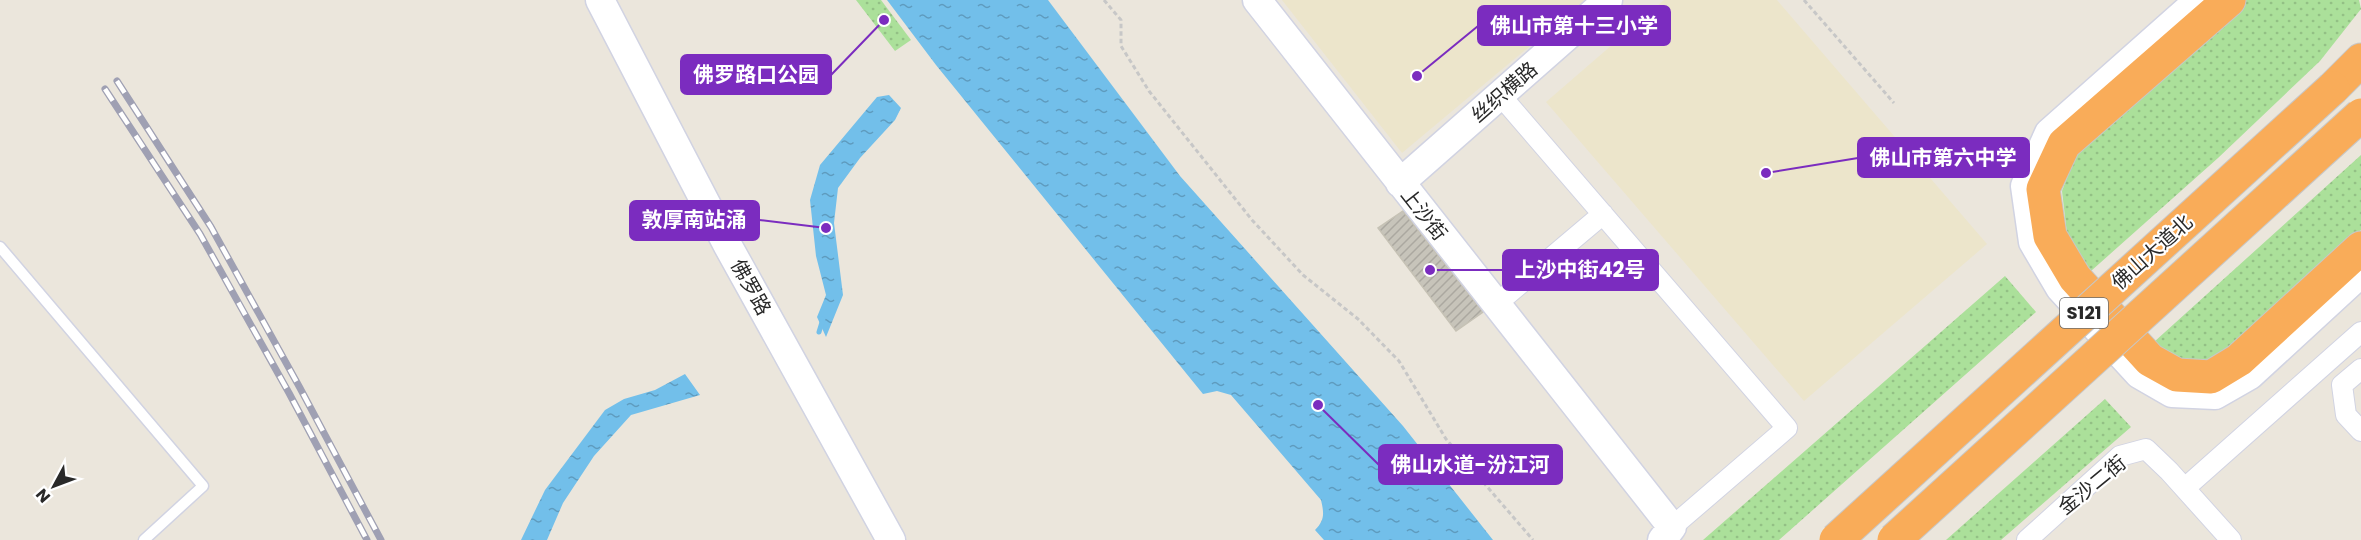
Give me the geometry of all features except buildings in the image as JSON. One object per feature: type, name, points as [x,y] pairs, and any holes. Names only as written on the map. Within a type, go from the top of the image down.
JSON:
[{"type":"highway","points":[[2229,0],[2064,144],[2043,189],[2050,236],[2075,278],[2150,360],[2177,375],[2211,376],[2239,360],[2361,248]]},
{"type":"highway","name":"佛山大道北","points":[[1836,540],[2361,60]]},
{"type":"highway","name":"佛山大道北","points":[[1894,540],[2361,115]]},
{"type":"main road","name":"佛罗路","points":[[600,0],[728,246],[891,540]]},
{"type":"main road","name":"上沙街","points":[[1257,0],[1495,305],[1667,534]]},
{"type":"main road","name":"丝织横路","points":[[1400,183],[1608,0]]},
{"type":"main road","points":[[2199,0],[2049,133],[2025,186],[2033,242],[2060,288],[2139,374],[2172,393],[2215,395],[2250,375],[2361,273]]},
{"type":"street","points":[[1500,95],[1787,428],[1667,534]]},
{"type":"street","points":[[1495,305],[1603,214]]},
{"type":"street","points":[[2230,540],[2185,488],[2361,332]]},
{"type":"street","points":[[2361,369],[2342,385],[2346,415],[2361,431]]},
{"type":"street","name":"金沙二街","points":[[2027,540],[2120,456],[2146,449],[2185,488]]},
{"type":"lane","points":[[0,247],[203,486],[144,540]]},
{"type":"path","points":[[1104,0],[1121,20],[1121,46],[1149,92],[1252,220],[1303,275],[1358,319],[1399,362],[1446,439],[1533,540]]},
{"type":"path","points":[[1804,0],[1894,103]]},
{"type":"shaded area","points":[[1282,0],[1585,0],[1402,153]]},
{"type":"shaded area","points":[[1664,0],[1777,0],[1987,244],[1804,401],[1546,102]]},
{"type":"green space","points":[[856,0],[881,0],[911,40],[895,51]]},
{"type":"green space","points":[[2244,0],[2359,0],[2361,9],[2320,61],[2218,158],[2091,271],[2067,234],[2062,191],[2076,154]]},
{"type":"green space","points":[[2361,155],[2361,230],[2210,363],[2178,362],[2154,342]]},
{"type":"green space","points":[[2005,276],[2036,312],[1779,540],[1703,540]]},
{"type":"green space","points":[[2105,399],[2131,427],[2001,540],[1946,540]]},
{"type":"water","points":[[887,0],[1048,0],[1180,176],[1403,426],[1493,540],[1324,540],[1315,530],[1323,516],[1321,500],[1231,395],[1217,391],[1203,394],[936,65]]},
{"type":"water","points":[[889,95],[901,108],[895,120],[860,158],[838,188],[834,223],[843,295],[826,337],[817,317],[826,295],[816,256],[810,200],[820,165],[877,97]]},
{"type":"water","points":[[685,374],[700,395],[631,415],[594,456],[563,503],[547,540],[521,540],[545,490],[605,410],[624,399],[655,390]]},
{"type":"waterway","points":[[819,332],[823,319]]},
{"type":"railway","points":[[117,81],[211,227],[381,540]]},
{"type":"railway","points":[[105,89],[200,234],[289,393],[367,540]]},
{"type":"place","name":"佛罗路口公园","points":[[884,20]]},
{"type":"place","name":"佛山市第十三小学","points":[[1417,76]]},
{"type":"place","name":"佛山市第六中学","points":[[1766,173]]},
{"type":"place","name":"敦厚南站涌","points":[[826,228]]},
{"type":"place","name":"上沙中街42号","points":[[1430,270]]},
{"type":"place","name":"佛山水道-汾江河","points":[[1318,405]]}]
